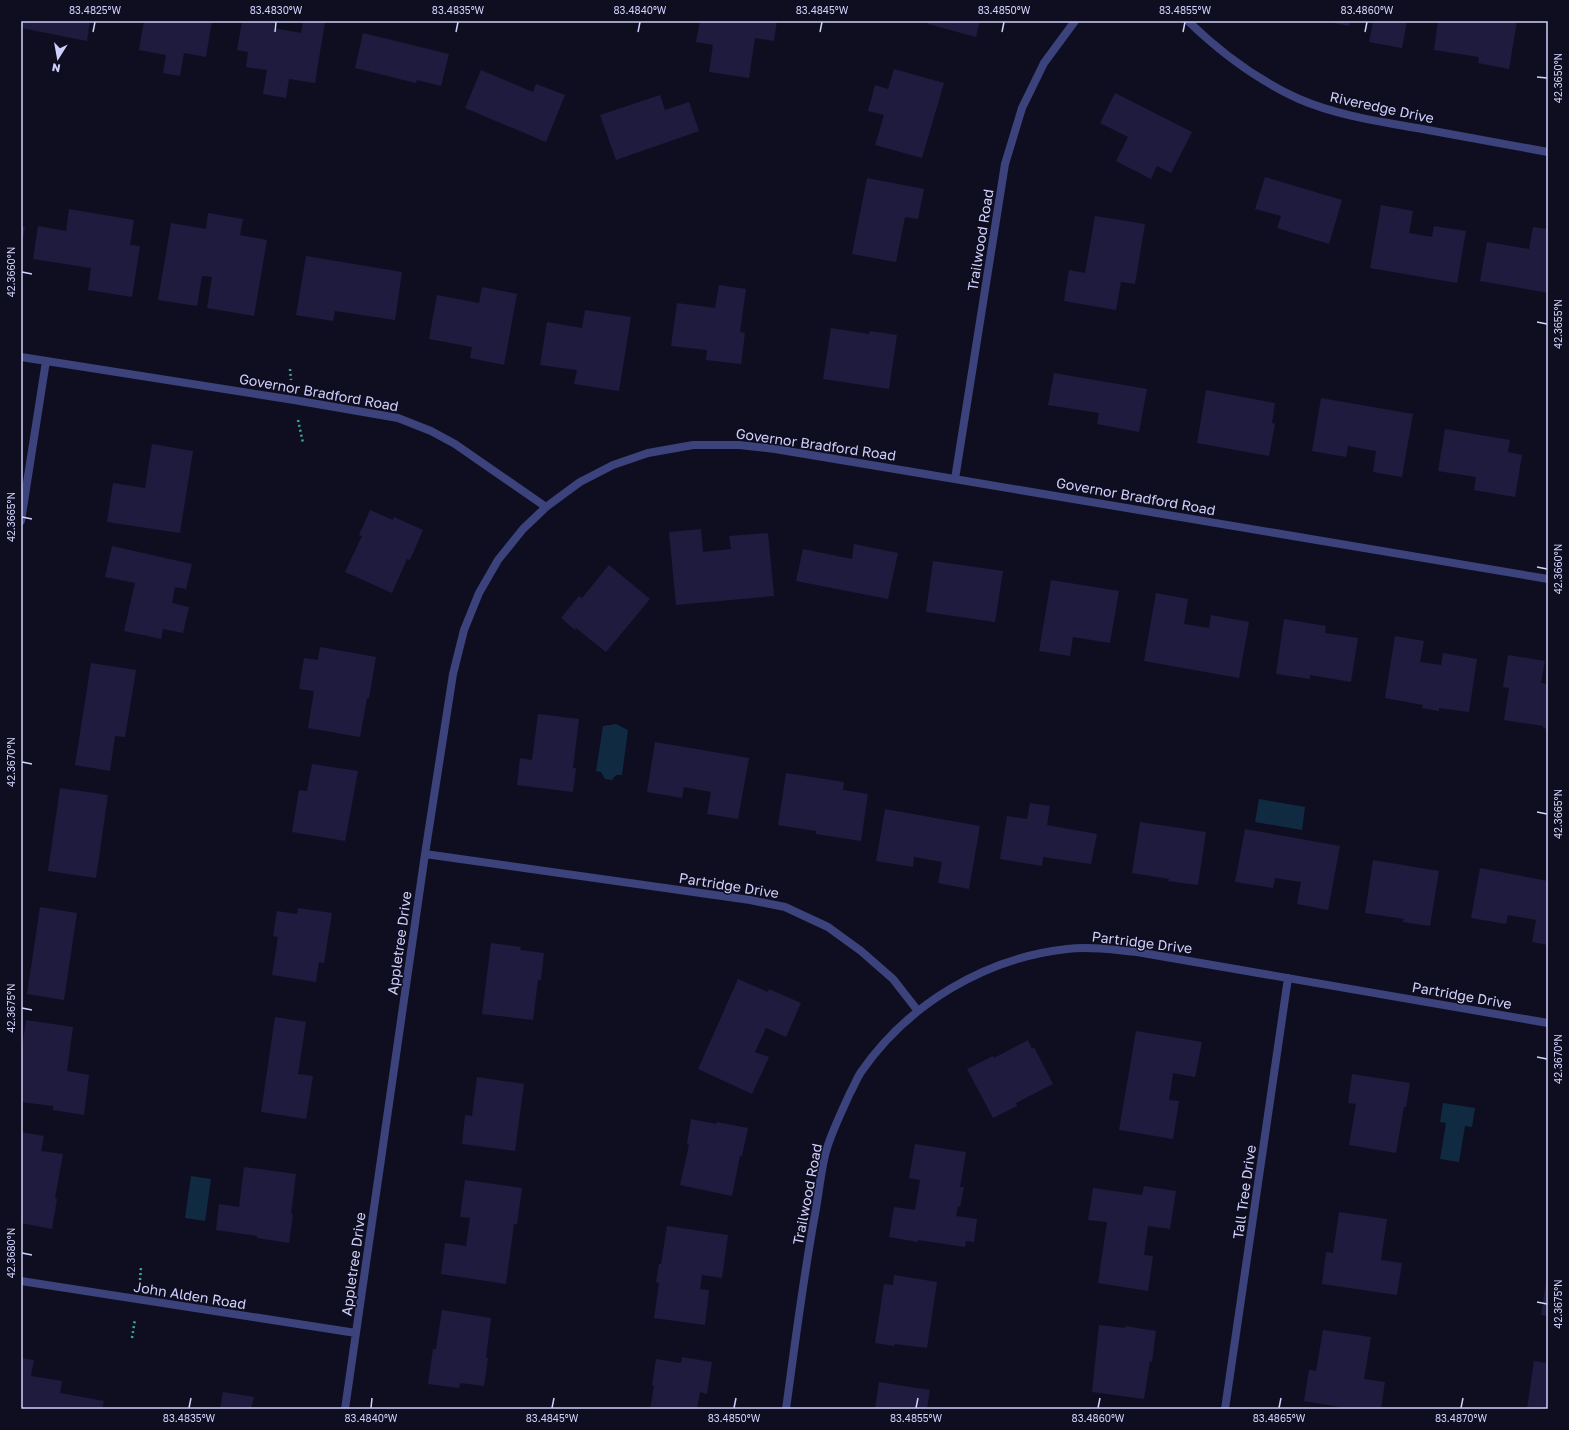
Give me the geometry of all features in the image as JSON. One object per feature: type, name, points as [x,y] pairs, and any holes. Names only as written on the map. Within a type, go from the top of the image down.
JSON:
[{"type":"street","name":"Trailwood Road","points":[[955,479],[1005,164],[1022,108],[1044,63],[1076,21]]},
{"type":"street","name":"Riveredge Drive","points":[[1188,21],[1209,42],[1234,62],[1271,85],[1300,99],[1330,110],[1362,118],[1548,152]]},
{"type":"street","name":"Governor Bradford Road","points":[[21,357],[398,418],[431,431],[455,444],[546,507],[580,482],[613,465],[648,453],[693,445],[739,445],[775,449],[1548,579]]},
{"type":"street","points":[[21,521],[46,361]]},
{"type":"street","name":"Appletree Drive","points":[[345,1409],[425,854],[453,674],[464,630],[479,593],[498,560],[523,529],[546,507]]},
{"type":"street","name":"Partridge Drive","points":[[425,854],[750,900],[785,907],[828,927],[861,951],[893,979],[918,1011],[948,989],[981,971],[1028,956],[1067,948],[1098,948],[1137,952],[1548,1023]]},
{"type":"street","name":"Tall Tree Drive","points":[[1225,1409],[1288,978]]},
{"type":"street","name":"Trailwood Road","points":[[786,1409],[826,1150],[842,1110],[860,1073],[883,1042],[918,1011]]},
{"type":"street","name":"John Alden Road","points":[[21,1281],[356,1333]]},
{"type":"water","points":[[616,724],[628,730],[622,775],[616,775],[612,780],[605,779],[601,772],[596,771],[603,726]]},
{"type":"water","points":[[1259,799],[1305,807],[1302,830],[1255,822]]},
{"type":"water","points":[[1443,1103],[1475,1108],[1472,1127],[1465,1126],[1459,1162],[1440,1159],[1446,1123],[1440,1122]]},
{"type":"water","points":[[191,1176],[211,1179],[205,1221],[185,1218]]},
{"type":"building","points":[[21,21],[90,21],[87,41],[21,28]]},
{"type":"building","points":[[144,21],[212,21],[206,57],[184,53],[180,76],[163,73],[166,55],[139,50]]},
{"type":"building","points":[[242,21],[275,22],[274,28],[301,33],[303,21],[325,22],[315,83],[289,79],[286,98],[263,94],[267,70],[246,67],[248,52],[237,50]]},
{"type":"building","points":[[700,21],[777,21],[774,41],[755,38],[749,78],[709,72],[713,45],[696,42]]},
{"type":"building","points":[[928,21],[980,21],[976,37],[928,24]]},
{"type":"building","points":[[1324,21],[1350,21],[1349,26]]},
{"type":"building","points":[[1373,21],[1407,21],[1402,48],[1369,42]]},
{"type":"building","points":[[1438,21],[1517,21],[1509,69],[1478,63],[1479,57],[1434,50]]},
{"type":"building","points":[[363,33],[449,54],[441,86],[417,80],[416,83],[355,68]]},
{"type":"building","points":[[894,69],[944,83],[922,158],[875,145],[884,115],[868,111],[875,85],[888,89]]},
{"type":"building","points":[[481,70],[533,92],[536,84],[565,95],[546,142],[465,108]]},
{"type":"building","points":[[1115,93],[1192,132],[1171,173],[1157,166],[1151,179],[1116,161],[1128,137],[1100,123]]},
{"type":"building","points":[[660,95],[665,110],[689,102],[699,131],[616,160],[600,115]]},
{"type":"building","points":[[1265,177],[1342,200],[1329,244],[1277,228],[1281,216],[1255,209]]},
{"type":"building","points":[[867,178],[924,189],[918,219],[905,217],[896,262],[852,254]]},
{"type":"building","points":[[1381,205],[1413,211],[1409,233],[1432,237],[1434,226],[1466,231],[1457,283],[1370,268]]},
{"type":"building","points":[[69,209],[134,220],[130,245],[140,246],[132,297],[88,290],[91,268],[33,259],[38,226],[66,231]]},
{"type":"building","points":[[208,213],[243,219],[240,235],[267,240],[254,316],[207,308],[212,277],[202,276],[197,306],[158,300],[171,223],[206,229]]},
{"type":"building","points":[[1095,216],[1145,224],[1135,284],[1121,282],[1116,310],[1064,301],[1069,270],[1085,273]]},
{"type":"building","points":[[21,227],[25,227],[22,244],[21,244]]},
{"type":"building","points":[[1533,227],[1548,229],[1548,293],[1480,281],[1487,242],[1529,249]]},
{"type":"building","points":[[306,256],[402,272],[395,320],[335,311],[333,321],[296,315]]},
{"type":"building","points":[[719,285],[746,289],[740,332],[745,333],[741,364],[706,360],[707,350],[671,346],[677,303],[715,308]]},
{"type":"building","points":[[482,287],[517,294],[504,365],[470,358],[472,347],[429,339],[437,295],[479,303]]},
{"type":"building","points":[[585,310],[631,317],[619,391],[574,384],[577,370],[540,365],[547,322],[582,328]]},
{"type":"building","points":[[831,328],[869,334],[870,331],[897,335],[889,389],[823,379]]},
{"type":"building","points":[[1054,373],[1147,389],[1139,432],[1097,424],[1099,413],[1048,405]]},
{"type":"building","points":[[1206,390],[1275,403],[1272,423],[1275,424],[1269,456],[1197,443]]},
{"type":"building","points":[[1321,398],[1413,414],[1402,477],[1373,472],[1376,451],[1348,446],[1346,457],[1312,451]]},
{"type":"building","points":[[1445,429],[1510,440],[1508,452],[1522,455],[1515,497],[1474,490],[1476,477],[1438,471]]},
{"type":"building","points":[[152,444],[193,451],[180,533],[107,522],[113,483],[145,488]]},
{"type":"building","points":[[370,510],[393,520],[394,517],[423,530],[410,560],[407,559],[392,593],[345,572],[362,536],[359,535]]},
{"type":"building","points":[[701,529],[703,552],[731,549],[729,536],[768,533],[774,596],[676,605],[669,532]]},
{"type":"building","points":[[854,544],[898,553],[888,599],[796,581],[803,549],[852,559]]},
{"type":"building","points":[[112,546],[192,564],[186,589],[175,587],[172,603],[189,607],[183,633],[163,629],[161,639],[124,631],[135,583],[105,577]]},
{"type":"building","points":[[933,561],[1003,571],[995,622],[926,612]]},
{"type":"building","points":[[609,565],[650,599],[606,652],[561,618],[579,596],[582,598]]},
{"type":"building","points":[[1051,580],[1119,591],[1110,643],[1073,637],[1070,656],[1039,651]]},
{"type":"building","points":[[1156,593],[1188,599],[1184,624],[1209,628],[1211,615],[1249,622],[1239,678],[1144,661]]},
{"type":"building","points":[[1284,619],[1326,626],[1325,633],[1358,638],[1351,682],[1310,675],[1310,679],[1276,674]]},
{"type":"building","points":[[1395,636],[1424,641],[1420,662],[1441,665],[1443,653],[1477,659],[1469,712],[1439,708],[1439,711],[1422,708],[1423,705],[1385,698]]},
{"type":"building","points":[[320,647],[376,657],[360,737],[308,728],[314,691],[299,689],[304,658],[318,660]]},
{"type":"building","points":[[1508,655],[1545,661],[1541,683],[1548,684],[1548,729],[1543,728],[1543,726],[1504,720],[1509,688],[1503,687]]},
{"type":"building","points":[[91,663],[136,670],[125,737],[115,736],[110,771],[75,765]]},
{"type":"building","points":[[538,714],[579,719],[573,768],[576,768],[573,792],[517,785],[520,758],[532,760]]},
{"type":"building","points":[[655,742],[749,758],[738,819],[707,814],[711,792],[684,787],[682,798],[647,792]]},
{"type":"building","points":[[312,764],[358,771],[345,841],[292,832],[299,790],[307,791]]},
{"type":"building","points":[[786,773],[844,782],[843,790],[868,794],[861,841],[816,834],[816,831],[778,825]]},
{"type":"building","points":[[60,788],[108,795],[96,878],[48,871]]},
{"type":"building","points":[[1030,803],[1050,806],[1047,825],[1097,834],[1091,864],[1043,857],[1042,866],[1000,859],[1007,816],[1027,819]]},
{"type":"building","points":[[885,809],[980,826],[969,889],[938,883],[942,862],[914,857],[913,867],[876,861]]},
{"type":"building","points":[[1140,822],[1206,832],[1198,885],[1168,881],[1169,879],[1132,873]]},
{"type":"building","points":[[1245,829],[1340,846],[1328,910],[1297,904],[1301,882],[1275,878],[1273,888],[1235,882]]},
{"type":"building","points":[[1373,860],[1439,871],[1430,926],[1403,922],[1404,919],[1365,913]]},
{"type":"building","points":[[1480,868],[1548,881],[1548,945],[1532,942],[1536,920],[1508,915],[1506,924],[1471,918]]},
{"type":"building","points":[[40,907],[77,913],[64,1000],[27,994]]},
{"type":"building","points":[[298,908],[332,913],[324,963],[319,962],[316,982],[272,975],[278,937],[273,936],[277,911],[297,914]]},
{"type":"building","points":[[491,943],[521,947],[520,950],[544,953],[541,980],[538,980],[533,1020],[482,1014]]},
{"type":"building","points":[[738,979],[768,992],[769,989],[801,1003],[786,1037],[766,1028],[755,1052],[769,1057],[752,1094],[698,1069]]},
{"type":"building","points":[[275,1017],[306,1022],[298,1074],[313,1076],[306,1119],[261,1112]]},
{"type":"building","points":[[26,1020],[73,1027],[67,1071],[89,1075],[84,1115],[53,1110],[53,1106],[21,1102],[21,1056]]},
{"type":"building","points":[[1136,1031],[1202,1042],[1195,1077],[1173,1073],[1169,1100],[1179,1101],[1173,1139],[1119,1130]]},
{"type":"building","points":[[1028,1040],[1032,1049],[1034,1047],[1053,1084],[1016,1103],[1017,1106],[993,1118],[967,1069],[993,1056],[994,1058]]},
{"type":"building","points":[[1352,1074],[1410,1083],[1396,1153],[1349,1145],[1356,1104],[1348,1103]]},
{"type":"building","points":[[477,1077],[524,1084],[515,1151],[462,1144],[465,1115],[472,1116]]},
{"type":"building","points":[[691,1119],[748,1128],[742,1156],[740,1156],[732,1196],[680,1185],[689,1145],[687,1144]]},
{"type":"building","points":[[21,1132],[44,1136],[41,1151],[63,1154],[55,1198],[57,1199],[52,1229],[21,1223]]},
{"type":"building","points":[[915,1144],[966,1152],[960,1187],[964,1187],[960,1207],[958,1206],[956,1216],[977,1219],[974,1242],[966,1241],[965,1247],[889,1237],[894,1207],[915,1210],[920,1180],[909,1178]]},
{"type":"building","points":[[244,1167],[296,1174],[289,1243],[257,1238],[257,1236],[216,1230],[219,1204],[239,1207]]},
{"type":"building","points":[[465,1180],[522,1188],[517,1224],[514,1224],[506,1284],[441,1274],[445,1243],[466,1246],[470,1218],[460,1217]]},
{"type":"building","points":[[1144,1186],[1176,1191],[1170,1229],[1148,1226],[1144,1255],[1153,1256],[1148,1291],[1098,1283],[1107,1222],[1088,1220],[1093,1188],[1142,1195]]},
{"type":"building","points":[[1339,1212],[1387,1219],[1381,1260],[1402,1263],[1397,1295],[1322,1284],[1326,1252],[1333,1253]]},
{"type":"building","points":[[667,1226],[728,1235],[722,1278],[702,1275],[700,1289],[709,1290],[705,1325],[654,1318],[659,1283],[656,1282],[659,1264],[661,1264]]},
{"type":"building","points":[[894,1275],[937,1282],[927,1348],[875,1343],[884,1284],[893,1285]]},
{"type":"building","points":[[1548,1276],[1548,1316],[1541,1315]]},
{"type":"building","points":[[442,1310],[491,1318],[484,1386],[460,1383],[459,1388],[428,1384],[433,1349],[436,1349]]},
{"type":"building","points":[[1099,1325],[1125,1328],[1125,1326],[1156,1331],[1152,1362],[1150,1361],[1144,1399],[1092,1392]]},
{"type":"building","points":[[1323,1330],[1371,1337],[1364,1379],[1385,1382],[1381,1409],[1351,1409],[1304,1401],[1309,1370],[1316,1371]]},
{"type":"building","points":[[682,1357],[712,1362],[707,1394],[700,1392],[697,1409],[650,1409],[654,1386],[652,1385],[656,1359],[681,1363]]},
{"type":"building","points":[[21,1358],[34,1360],[31,1376],[62,1381],[60,1393],[104,1401],[102,1409],[21,1409]]},
{"type":"building","points":[[1534,1361],[1548,1363],[1548,1409],[1527,1409]]},
{"type":"building","points":[[879,1382],[930,1390],[927,1409],[875,1409]]},
{"type":"building","points":[[223,1392],[254,1397],[251,1409],[220,1409]]}]
